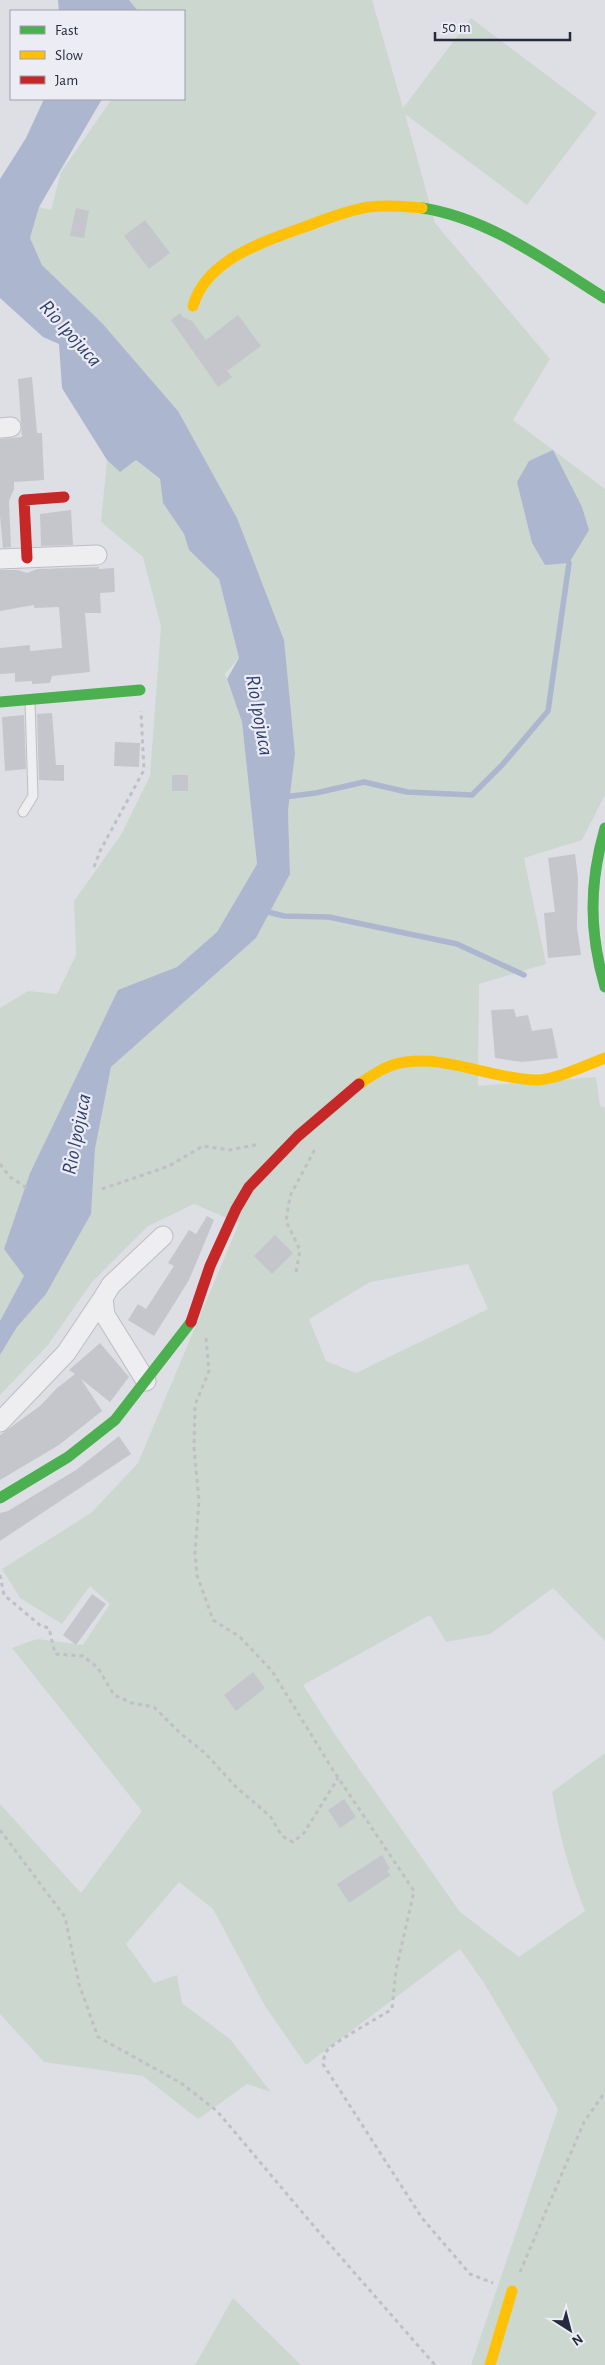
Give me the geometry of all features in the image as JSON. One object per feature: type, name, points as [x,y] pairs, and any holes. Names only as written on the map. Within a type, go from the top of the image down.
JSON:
[{"type":"street","points":[[193,306],[195,294],[211,274],[260,244],[345,213],[387,205],[434,209],[451,213],[522,248],[605,298]]},
{"type":"street","points":[[27,558],[24,500],[64,497]]},
{"type":"street","points":[[0,559],[96,556]]},
{"type":"street","points":[[0,702],[140,690]]},
{"type":"street","points":[[605,828],[593,867],[590,896],[605,985]]},
{"type":"street","points":[[0,1498],[68,1456],[115,1420],[191,1322],[210,1266],[236,1209],[249,1187],[286,1148],[348,1092],[374,1074],[398,1063],[427,1062],[537,1080],[565,1073],[605,1058]]},
{"type":"street","points":[[0,1422],[66,1353],[111,1285],[162,1236]]},
{"type":"street","points":[[103,1298],[105,1315],[146,1381]]},
{"type":"street","points":[[490,2365],[512,2291]]},
{"type":"lane","points":[[23,812],[33,796],[30,699]]},
{"type":"path","points":[[94,867],[100,851],[144,770],[140,690]]},
{"type":"path","points":[[296,1272],[300,1250],[286,1221],[290,1196],[315,1153],[316,1121]]},
{"type":"path","points":[[102,1189],[169,1166],[203,1146],[228,1150],[263,1143]]},
{"type":"path","points":[[0,1164],[10,1176],[27,1188]]},
{"type":"path","points":[[206,1329],[209,1371],[195,1405],[194,1448],[199,1501],[195,1528],[197,1575],[213,1620],[240,1637],[272,1671],[338,1778],[414,1890],[396,1970],[392,2009],[368,2025],[334,2043],[326,2052],[323,2064],[422,2218],[470,2274],[512,2291],[584,2122],[605,2092]]},
{"type":"path","points":[[0,1575],[4,1595],[41,1626],[49,1628],[55,1654],[83,1656],[98,1668],[114,1695],[132,1703],[154,1707],[180,1734],[205,1753],[236,1787],[270,1816],[282,1836],[293,1842],[304,1834],[338,1778]]},
{"type":"path","points":[[0,1830],[66,1916],[79,1984],[98,2037],[181,2083],[218,2110],[318,2231],[435,2365]]},
{"type":"shaded area","points":[[129,0],[372,0],[403,108],[471,18],[597,113],[527,205],[405,114],[435,223],[550,359],[513,420],[605,489],[605,795],[582,840],[524,858],[546,964],[479,984],[478,1086],[596,1077],[600,1106],[605,1108],[605,1641],[553,1588],[490,1634],[446,1642],[430,1615],[303,1685],[336,1736],[460,1912],[519,1957],[585,1911],[565,1852],[552,1792],[605,1753],[605,2365],[471,2365],[558,2109],[484,1983],[460,1949],[306,2065],[265,2006],[213,1909],[179,1882],[126,1944],[154,1983],[177,1975],[182,2003],[230,2039],[271,2092],[247,2084],[198,2119],[143,2076],[44,2062],[0,2014],[0,1804],[81,1893],[142,1811],[12,1648],[37,1639],[83,1645],[110,1604],[90,1586],[62,1624],[20,1598],[2,1569],[91,1513],[138,1463],[239,1223],[194,1204],[148,1226],[92,1282],[48,1345],[0,1395],[0,1355],[17,1327],[46,1294],[91,1214],[95,1149],[111,1067],[256,938],[290,874],[288,811],[295,754],[178,411],[102,323],[42,265],[30,238],[39,207],[51,210],[61,172],[111,100],[185,100],[185,10],[137,10]],"holes":[[[468,1264],[488,1309],[356,1373],[326,1361],[309,1319],[370,1282]]]},
{"type":"shaded area","points":[[107,460],[120,471],[136,460],[160,480],[163,503],[184,534],[189,550],[219,579],[239,658],[225,674],[242,722],[257,864],[217,932],[177,967],[118,991],[30,1173],[5,1249],[24,1276],[0,1321],[0,1008],[28,991],[57,994],[76,955],[74,901],[121,835],[150,776],[161,626],[143,557],[101,522]]},
{"type":"shaded area","points":[[233,2298],[301,2365],[195,2365]]},
{"type":"water","points":[[58,0],[129,0],[137,10],[59,10]]},
{"type":"water","name":"Rio Ipojuca","points":[[44,100],[101,100],[39,207],[30,238],[42,265],[102,323],[178,411],[237,518],[284,640],[295,754],[288,811],[290,874],[256,938],[111,1067],[95,1149],[91,1214],[46,1294],[17,1327],[0,1355],[0,1321],[24,1276],[4,1249],[30,1173],[118,990],[177,967],[217,932],[257,864],[242,722],[227,679],[239,658],[219,579],[189,550],[184,534],[163,503],[160,479],[136,460],[120,472],[107,460],[62,388],[59,344],[43,337],[0,298],[0,179],[26,138]]},
{"type":"water","points":[[553,450],[582,507],[589,530],[569,563],[545,565],[532,543],[517,482],[529,461]]},
{"type":"building","points":[[76,208],[89,211],[84,238],[70,236]]},
{"type":"building","points":[[145,220],[170,253],[149,269],[124,236]]},
{"type":"building","points":[[180,313],[183,317],[192,321],[206,340],[238,315],[261,346],[227,371],[232,377],[218,387],[171,320]]},
{"type":"building","points":[[32,377],[37,433],[42,433],[44,480],[14,482],[14,489],[9,501],[11,547],[3,548],[0,516],[0,439],[22,437],[18,379]]},
{"type":"building","points":[[71,510],[73,545],[41,546],[40,514]]},
{"type":"building","points":[[99,567],[99,569],[114,568],[115,592],[100,593],[101,613],[85,613],[90,672],[52,676],[50,683],[32,684],[32,681],[15,682],[15,673],[0,674],[0,648],[30,645],[30,651],[62,648],[59,607],[34,608],[34,605],[0,611],[0,570],[18,570],[27,573],[37,569]]},
{"type":"building","points":[[52,713],[56,765],[64,765],[64,781],[39,780],[37,714]]},
{"type":"building","points":[[24,715],[26,769],[5,771],[2,717]]},
{"type":"building","points":[[115,742],[140,743],[139,767],[114,766]]},
{"type":"building","points":[[172,775],[188,775],[188,791],[172,791]]},
{"type":"building","points":[[575,854],[578,878],[577,928],[581,955],[548,958],[544,913],[555,912],[548,858]]},
{"type":"building","points":[[514,1009],[516,1017],[528,1015],[532,1031],[552,1028],[558,1058],[522,1062],[495,1058],[491,1010]]},
{"type":"building","points":[[207,1216],[214,1220],[189,1280],[154,1336],[128,1320],[138,1304],[146,1309],[174,1266],[168,1263],[189,1230],[196,1234]]},
{"type":"building","points":[[275,1235],[293,1253],[272,1274],[254,1256]]},
{"type":"building","points":[[100,1343],[129,1377],[110,1402],[81,1379],[102,1411],[59,1445],[0,1480],[0,1435],[40,1406],[57,1388],[75,1374],[69,1370]]},
{"type":"building","points":[[119,1436],[131,1454],[0,1541],[0,1513],[8,1511],[76,1470]]},
{"type":"building","points":[[92,1594],[106,1604],[76,1645],[63,1635]]},
{"type":"building","points":[[253,1672],[265,1688],[236,1711],[224,1695]]},
{"type":"building","points":[[344,1799],[356,1817],[340,1828],[328,1810]]},
{"type":"building","points":[[382,1855],[390,1869],[387,1871],[391,1875],[349,1903],[337,1884]]},
{"type":"waterway","points":[[284,797],[316,793],[364,782],[407,792],[472,795],[502,765],[548,711],[569,563]]},
{"type":"waterway","points":[[264,911],[284,916],[329,917],[457,944],[524,975]]},
{"type":"traffic: fast","points":[[422,208],[447,213],[495,232],[540,257],[605,298]]},
{"type":"traffic: fast","points":[[0,702],[140,690]]},
{"type":"traffic: fast","points":[[605,828],[596,868],[593,908],[596,947],[605,987]]},
{"type":"traffic: fast","points":[[0,1498],[68,1457],[115,1420],[191,1322]]},
{"type":"traffic: slow","points":[[193,306],[200,290],[210,276],[224,264],[239,254],[273,238],[361,208],[375,206],[422,208]]},
{"type":"traffic: slow","points":[[359,1084],[389,1066],[417,1061],[451,1064],[502,1076],[536,1080],[562,1075],[605,1058]]},
{"type":"traffic: slow","points":[[490,2365],[512,2291]]},
{"type":"traffic: jam","points":[[27,558],[24,500],[64,497]]},
{"type":"traffic: jam","points":[[191,1322],[210,1266],[236,1209],[249,1187],[298,1136],[359,1084]]}]
